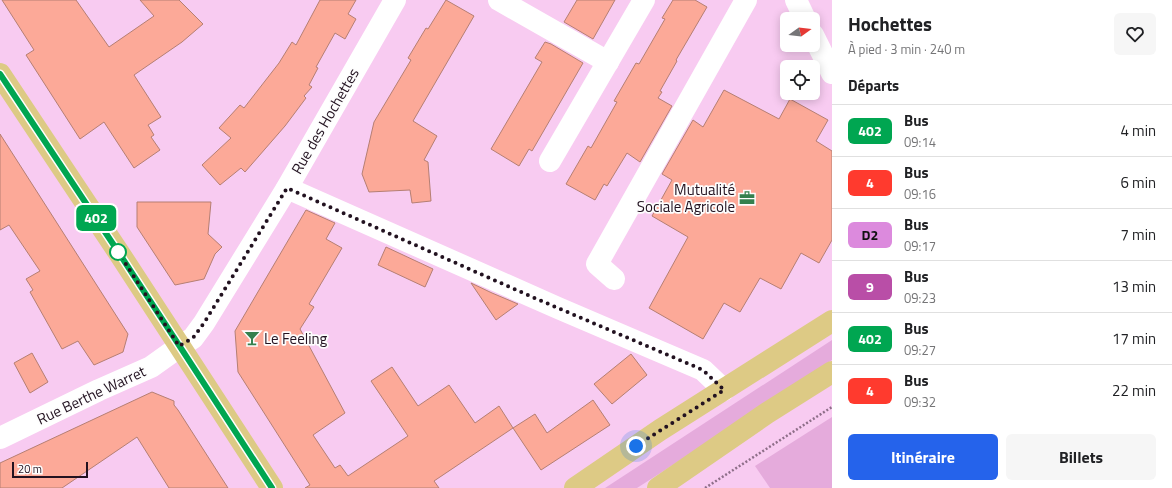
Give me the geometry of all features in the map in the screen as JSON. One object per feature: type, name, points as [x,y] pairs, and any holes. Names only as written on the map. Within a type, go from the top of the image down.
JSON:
[{"type":"main road","points":[[0,74],[272,488]]},
{"type":"main road","points":[[575,488],[660,430],[832,321]]},
{"type":"main road","points":[[658,488],[767,413],[832,372]]},
{"type":"street","name":"Rue des Hochettes","points":[[179,346],[193,338],[204,323],[287,188],[395,0]]},
{"type":"street","points":[[499,0],[608,62]]},
{"type":"street","points":[[550,161],[644,0]]},
{"type":"street","points":[[614,279],[597,264],[746,0]]},
{"type":"street","points":[[796,0],[802,12]]},
{"type":"street","points":[[820,49],[832,73]]},
{"type":"street","points":[[287,188],[550,305],[703,370],[724,390]]},
{"type":"street","name":"Rue Berthe Warret","points":[[0,438],[99,390],[151,367],[179,346]]},
{"type":"path","points":[[705,488],[832,407]]},
{"type":"shaded area","points":[[832,340],[832,360],[662,472],[637,488],[605,488]]},
{"type":"shaded area","points":[[832,417],[832,488],[770,488],[755,466]]},
{"type":"building","points":[[2,0],[76,0],[109,47],[154,16],[140,0],[179,0],[203,24],[182,42],[134,75],[161,117],[148,125],[154,135],[151,137],[160,150],[134,168],[104,122],[80,139],[26,55],[34,50]]},
{"type":"building","points":[[320,0],[356,0],[348,14],[356,19],[345,39],[335,33],[316,67],[318,68],[309,85],[312,87],[304,96],[306,98],[285,126],[245,172],[241,168],[220,185],[202,165],[231,138],[219,128],[240,105],[244,108],[279,63],[292,42],[296,45]]},
{"type":"building","points":[[446,0],[474,16],[413,121],[437,136],[424,160],[428,162],[431,201],[412,203],[410,190],[369,192],[362,174],[374,122],[411,60],[408,58],[426,28],[428,29]]},
{"type":"building","points":[[577,0],[615,0],[593,39],[564,22]]},
{"type":"building","points":[[673,0],[695,0],[707,7],[660,91],[662,92],[658,98],[672,106],[640,162],[627,153],[607,186],[604,184],[595,200],[566,184],[588,146],[591,148],[617,102],[614,101],[636,63],[639,64],[665,19],[662,18]]},
{"type":"building","points":[[545,42],[583,63],[532,151],[529,149],[519,166],[491,149],[542,62],[535,58]]},
{"type":"building","name":"Mutualité Sociale Agricole","points":[[724,90],[779,119],[789,100],[792,100],[828,120],[816,141],[832,151],[832,240],[819,263],[801,253],[781,289],[760,278],[740,312],[724,303],[703,339],[649,308],[688,237],[652,216],[672,180],[662,174],[693,120],[703,127]]},
{"type":"building","points":[[0,134],[128,334],[123,352],[94,365],[78,341],[62,349],[30,292],[33,290],[26,279],[40,271],[9,225],[0,230]]},
{"type":"building","points":[[137,202],[211,202],[208,234],[222,247],[215,254],[204,279],[175,285],[137,227]]},
{"type":"building","points":[[306,210],[335,223],[326,239],[342,248],[309,304],[314,307],[300,329],[345,413],[313,435],[335,468],[340,465],[348,476],[408,436],[371,381],[392,367],[418,406],[449,385],[475,423],[499,406],[513,428],[434,481],[439,488],[305,488],[310,485],[238,372],[235,331]]},
{"type":"building","points":[[386,247],[433,269],[425,287],[378,265]]},
{"type":"building","points":[[471,283],[492,293],[518,304],[496,320]]},
{"type":"building","points":[[32,353],[48,382],[30,393],[14,363]]},
{"type":"building","points":[[631,354],[647,375],[612,404],[594,384]]},
{"type":"building","points":[[152,392],[174,401],[174,405],[228,488],[169,488],[137,437],[62,488],[0,488],[0,463]]},
{"type":"building","points":[[593,400],[610,425],[541,470],[513,428],[535,414],[547,433]]},
{"type":"bus line","name":"402","points":[[0,74],[272,488]]},
{"type":"place","name":"Mutualité Sociale Agricole","points":[[747,198]]},
{"type":"place","name":"Le Feeling","points":[[252,338]]},
{"type":"route","points":[[118,252],[179,346],[193,338],[204,323],[287,188],[331,209],[703,370],[724,390],[636,446]]}]
